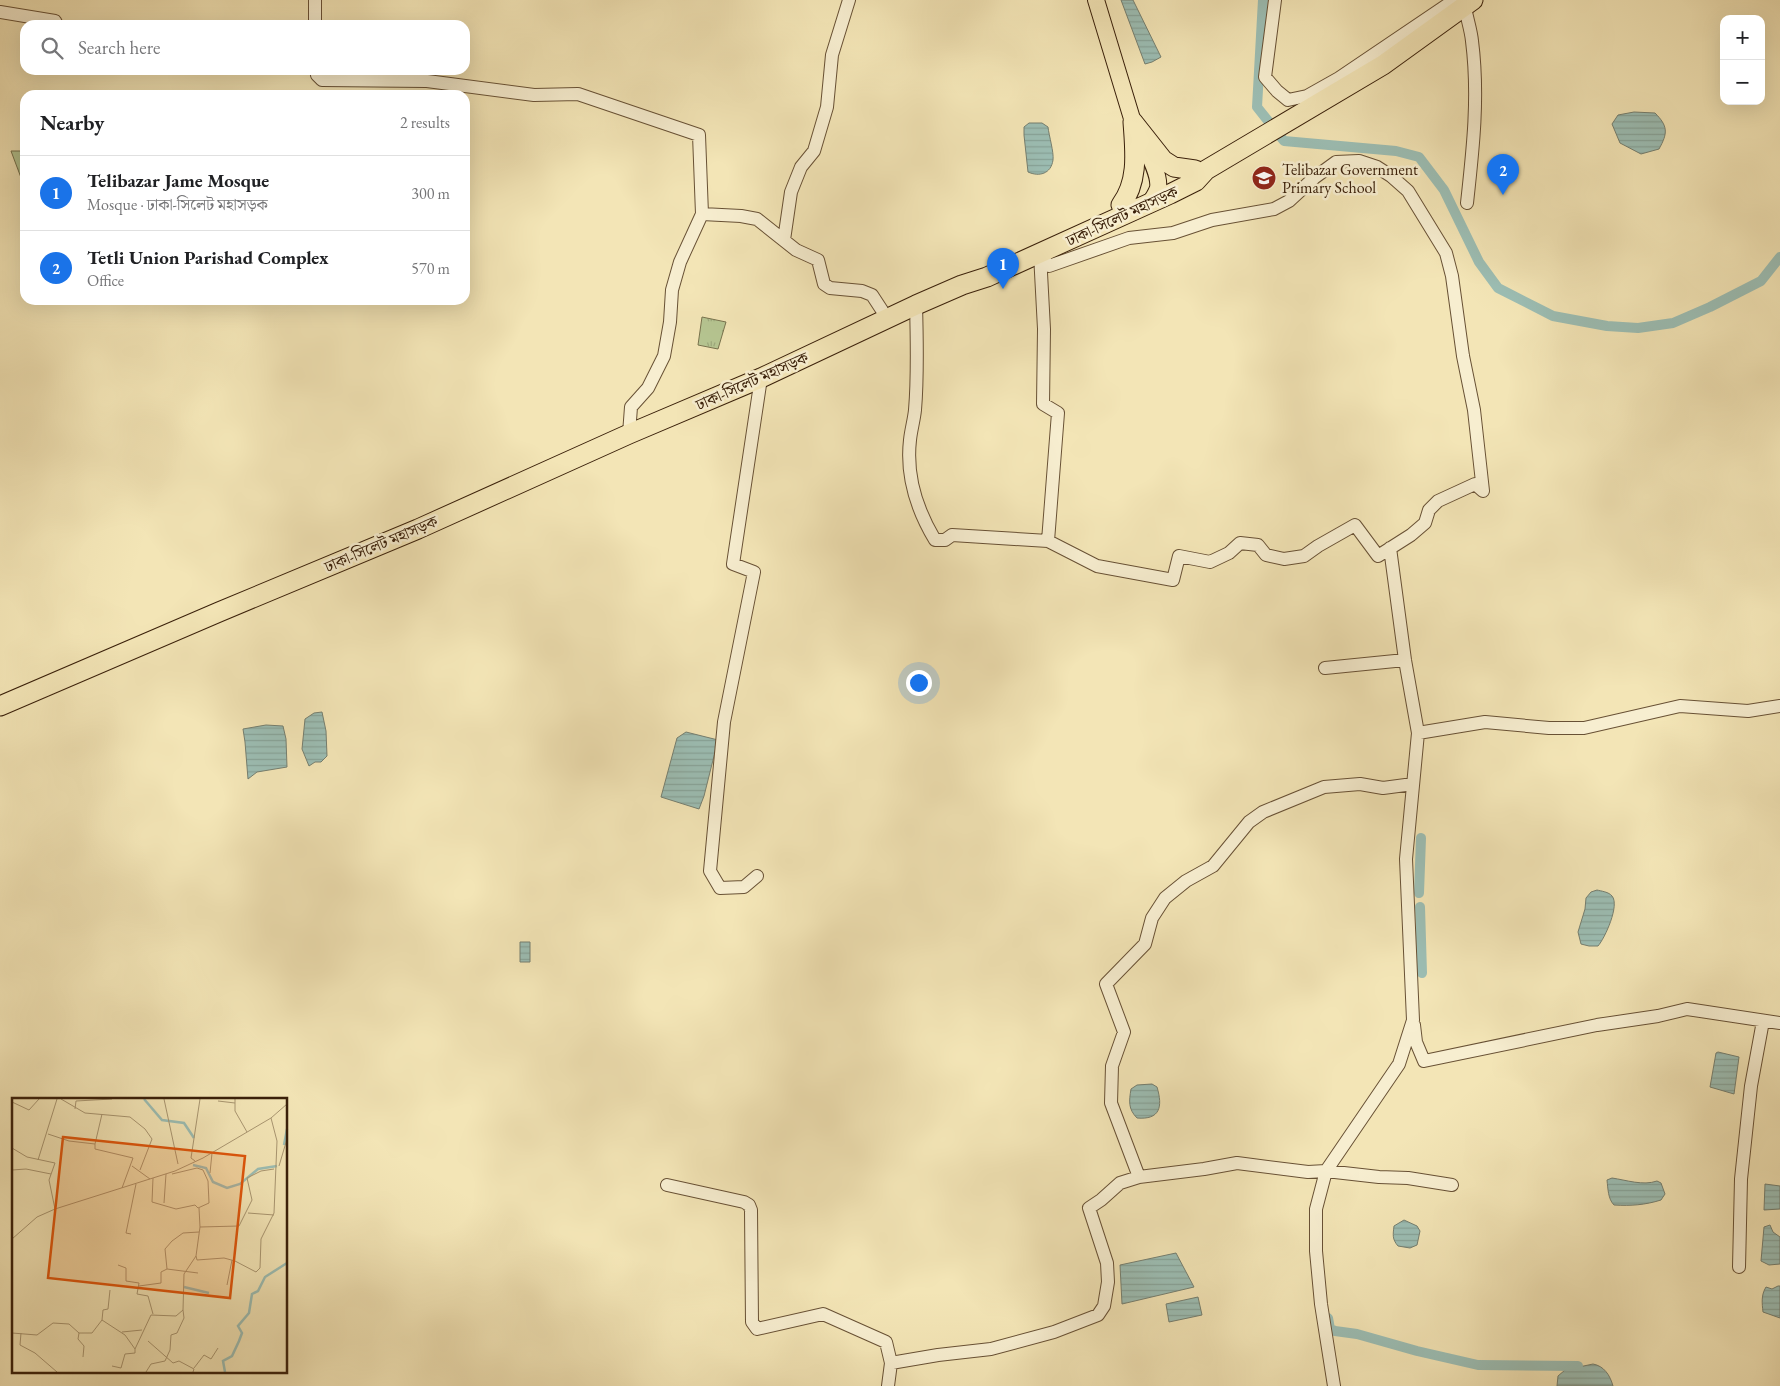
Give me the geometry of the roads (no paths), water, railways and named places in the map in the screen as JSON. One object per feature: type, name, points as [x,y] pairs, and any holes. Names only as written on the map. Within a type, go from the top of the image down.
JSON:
[{"type":"highway","points":[[962,285],[983,269],[1120,205],[1164,191],[1200,170],[1223,160],[1383,65],[1458,2]]},
{"type":"highway","points":[[1136,130],[1163,160],[1174,167],[1200,170]]},
{"type":"highway","points":[[1120,205],[1128,196],[1133,178],[1136,130]]},
{"type":"highway","name":"ঢাকা-সিলেট মহাসড়ক","points":[[0,706],[219,612],[418,530],[629,434],[761,378],[916,305],[962,285],[987,278],[1148,205],[1164,191]]},
{"type":"main road","points":[[1096,0],[1136,130],[1146,146],[1158,182],[1164,191]]},
{"type":"street","points":[[315,0],[315,20]]},
{"type":"street","points":[[784,240],[792,192],[801,167],[814,151],[827,107],[832,55],[849,0]]},
{"type":"street","points":[[1275,0],[1265,77],[1288,100],[1307,96],[1339,78],[1458,2],[1472,40],[1476,93],[1474,145],[1467,204]]},
{"type":"street","points":[[0,12],[49,20]]},
{"type":"street","points":[[319,75],[322,80],[427,81],[534,96],[578,94],[699,135],[702,214],[680,262],[672,290],[670,322],[664,356],[648,388],[631,407],[629,434]]},
{"type":"street","points":[[916,305],[915,411],[910,440],[910,473],[924,522],[935,540],[945,540],[952,535],[1048,541],[1097,566],[1174,580],[1179,556],[1210,562],[1229,553],[1240,543],[1258,544],[1266,555],[1284,558],[1304,556],[1355,525],[1378,556],[1411,535],[1425,523],[1429,510],[1438,501],[1475,484],[1483,491],[1474,410],[1463,356],[1452,276],[1446,253],[1408,191],[1377,167],[1359,161],[1336,162],[1314,178],[1289,201],[1274,208],[1212,220],[1173,233],[1129,238],[1049,266],[1040,254]]},
{"type":"street","points":[[702,214],[741,216],[757,219],[796,250],[818,260],[824,284],[830,288],[862,291],[872,295],[887,318]]},
{"type":"street","points":[[1040,254],[1044,329],[1043,404],[1058,412],[1048,541]]},
{"type":"street","points":[[757,876],[744,887],[720,888],[710,871],[724,722],[754,572],[733,564],[761,378]]},
{"type":"street","points":[[1390,548],[1405,660],[1418,733],[1406,859],[1413,1020],[1416,1042],[1424,1061],[1587,1027],[1658,1016],[1688,1009],[1780,1023]]},
{"type":"street","points":[[1325,668],[1405,660]]},
{"type":"street","points":[[1418,733],[1485,722],[1549,728],[1584,728],[1680,706],[1748,711],[1780,706]]},
{"type":"street","points":[[1139,1176],[1111,1103],[1112,1066],[1124,1032],[1106,984],[1145,944],[1152,918],[1161,905],[1166,898],[1186,882],[1213,866],[1249,822],[1262,812],[1324,787],[1360,784],[1383,788],[1413,784]]},
{"type":"street","points":[[1334,1386],[1321,1304],[1316,1251],[1316,1208],[1326,1171],[1399,1064],[1413,1020]]},
{"type":"street","points":[[1739,1267],[1741,1179],[1750,1086],[1763,1021]]},
{"type":"street","points":[[891,1363],[991,1349],[1054,1332],[1098,1314],[1104,1306],[1108,1282],[1107,1263],[1090,1208],[1120,1183],[1139,1176],[1204,1169],[1237,1163],[1308,1172],[1326,1171],[1452,1184]]},
{"type":"street","points":[[667,1185],[744,1202],[749,1205],[751,1210],[752,1322],[757,1329],[822,1314],[886,1342],[891,1363],[888,1386]]},
{"type":"water","points":[[1121,0],[1133,0],[1161,57],[1145,64]]},
{"type":"water","points":[[1634,112],[1655,113],[1662,122],[1665,134],[1659,149],[1641,154],[1620,143],[1612,124],[1618,115]]},
{"type":"water","points":[[1029,123],[1042,123],[1048,127],[1053,160],[1050,168],[1044,173],[1028,172],[1024,127]]},
{"type":"water","points":[[322,712],[326,731],[327,756],[321,762],[315,762],[309,766],[302,749],[305,719],[314,713]]},
{"type":"water","points":[[266,725],[283,726],[286,739],[287,767],[257,772],[248,779],[243,729]]},
{"type":"water","points":[[686,732],[718,740],[699,809],[661,797],[677,738]]},
{"type":"water","points":[[1597,890],[1612,896],[1614,900],[1613,914],[1608,929],[1598,946],[1589,946],[1581,944],[1578,932],[1585,909],[1586,898],[1591,892]]},
{"type":"water","points":[[520,942],[530,942],[530,962],[520,962]]},
{"type":"water","points":[[1716,1053],[1739,1057],[1734,1094],[1710,1087]]},
{"type":"water","points":[[1152,1084],[1157,1087],[1159,1094],[1158,1111],[1151,1117],[1137,1118],[1130,1105],[1131,1089],[1137,1085]]},
{"type":"water","points":[[1612,1178],[1640,1183],[1657,1181],[1661,1183],[1665,1194],[1661,1200],[1649,1203],[1614,1205],[1609,1197],[1607,1180]]},
{"type":"water","points":[[1765,1184],[1780,1186],[1780,1209],[1764,1210]]},
{"type":"water","points":[[1404,1220],[1417,1226],[1420,1231],[1417,1245],[1410,1248],[1398,1246],[1394,1239],[1394,1226]]},
{"type":"water","points":[[1770,1225],[1773,1232],[1780,1237],[1780,1264],[1769,1265],[1761,1261],[1764,1227]]},
{"type":"water","points":[[1176,1253],[1194,1287],[1122,1304],[1120,1265]]},
{"type":"water","points":[[1780,1286],[1780,1318],[1763,1312],[1762,1305],[1766,1287],[1772,1289]]},
{"type":"water","points":[[1198,1297],[1202,1315],[1169,1322],[1166,1304]]},
{"type":"water","points":[[1593,1364],[1606,1372],[1613,1386],[1557,1386],[1558,1376],[1565,1370]]},
{"type":"waterway","points":[[1263,0],[1257,107],[1284,141],[1396,151],[1419,157],[1444,190],[1479,262],[1498,288],[1553,316],[1607,326],[1638,328],[1673,323],[1761,281],[1780,257]]},
{"type":"waterway","points":[[1419,893],[1421,838]]},
{"type":"waterway","points":[[1420,907],[1422,973]]},
{"type":"waterway","points":[[1328,1318],[1330,1329],[1335,1331],[1357,1334],[1417,1351],[1478,1365],[1578,1366]]},
{"type":"place","name":"Telibazar Government Primary School","points":[[1264,178]]},
{"type":"place","name":"Tetli Union Parishad Complex","points":[[1503,195]]},
{"type":"place","name":"Telibazar Jame Mosque","points":[[1003,289]]}]
